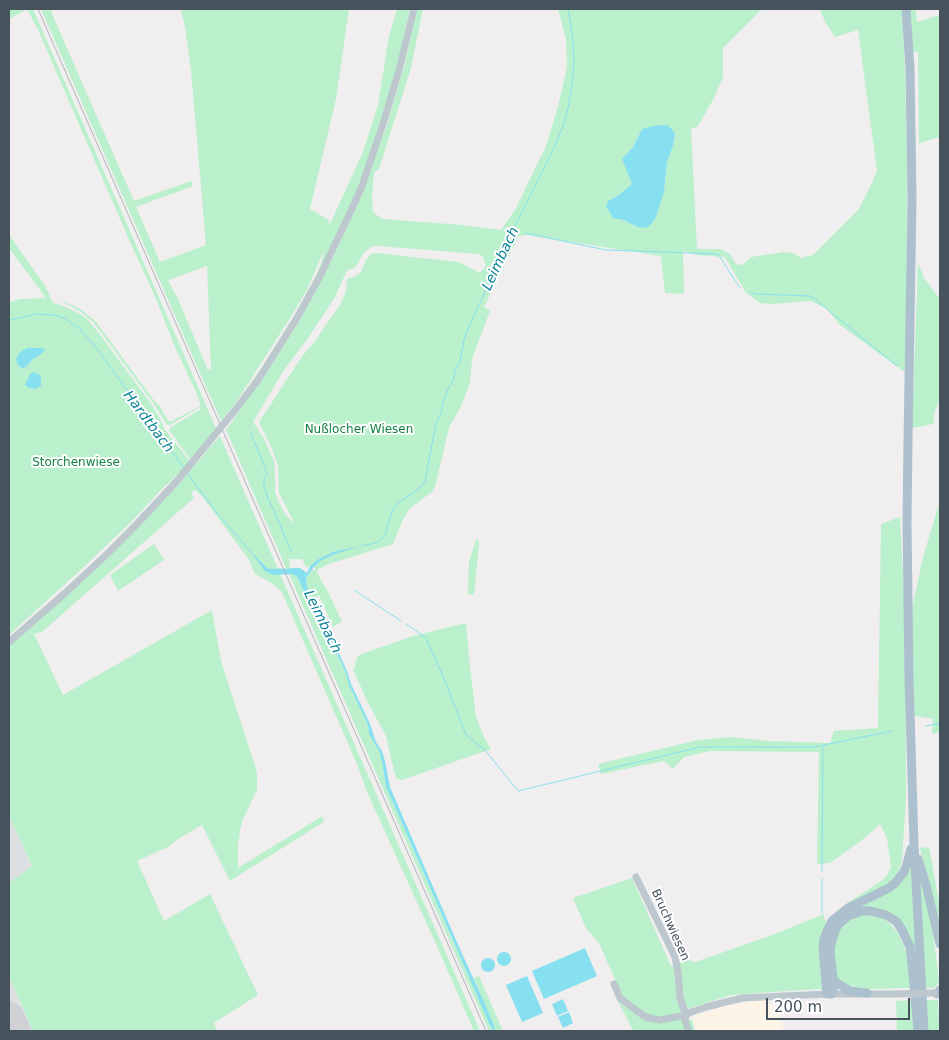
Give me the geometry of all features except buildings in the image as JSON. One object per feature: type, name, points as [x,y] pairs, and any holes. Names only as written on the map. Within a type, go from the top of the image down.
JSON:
[{"type":"main road","points":[[906,9],[912,134],[907,522],[909,670],[914,842],[924,1031]]},
{"type":"main road","points":[[914,842],[940,944]]},
{"type":"main road","points":[[829,994],[823,948],[824,939],[832,921],[848,908],[889,888],[899,878],[907,864],[914,842]]},
{"type":"main road","points":[[829,994],[833,989],[831,944],[838,925],[848,916],[862,911],[886,915],[897,922],[910,947],[918,1031]]},
{"type":"main road","points":[[833,979],[837,984],[850,991],[867,993]]},
{"type":"street","points":[[9,642],[64,594],[136,525],[176,482],[262,374],[297,318],[319,278],[351,211],[379,139],[414,9]]},
{"type":"street","name":"Bruchwiesen","points":[[636,877],[675,957],[680,998],[686,1015],[685,1022],[688,1031]]},
{"type":"street","points":[[614,984],[620,998],[646,1016],[660,1020],[686,1015],[706,1007],[742,998],[867,993],[938,993]]},
{"type":"shaded area","points":[[9,816],[32,867],[9,883]]},
{"type":"shaded area","points":[[9,976],[26,1017],[33,1031],[9,1031]]},
{"type":"shaded area","points":[[767,999],[769,1004],[777,1008],[784,1031],[695,1031],[693,1017],[725,1006]]},
{"type":"green space","points":[[9,9],[27,9],[9,19]]},
{"type":"green space","points":[[27,9],[33,9],[216,428],[190,459],[169,430],[201,409],[200,407],[167,425],[154,404],[94,323],[81,312],[56,298],[82,310],[96,322],[169,421],[200,406],[197,394],[175,347],[154,294],[39,32]]},
{"type":"green space","points":[[41,9],[51,9],[134,201],[191,181],[193,186],[136,207],[160,262],[206,245],[191,70],[181,9],[349,9],[336,99],[310,209],[330,221],[328,223],[330,224],[363,152],[378,105],[389,36],[397,9],[410,9],[387,102],[359,185],[337,236],[303,304],[255,379],[240,398],[267,360],[294,316],[316,276],[324,250],[307,290],[292,315],[235,404],[221,421]],"holes":[[[207,266],[211,370],[207,368],[168,280]]]},
{"type":"green space","name":"Nußlocher Wiesen","points":[[417,9],[423,9],[411,68],[379,169],[374,173],[373,212],[382,219],[501,230],[515,210],[546,146],[558,107],[567,67],[566,39],[558,9],[767,9],[760,11],[723,48],[723,77],[714,98],[698,126],[691,129],[697,249],[721,249],[730,254],[736,264],[742,265],[751,257],[784,252],[793,253],[801,258],[813,255],[859,209],[877,171],[858,30],[835,37],[825,22],[820,9],[902,9],[907,169],[906,373],[840,325],[827,309],[811,301],[760,303],[746,293],[725,257],[697,255],[683,251],[684,294],[665,293],[661,256],[526,235],[519,236],[484,307],[490,311],[472,359],[470,383],[461,406],[449,428],[433,491],[409,509],[393,544],[326,565],[319,568],[317,572],[342,622],[333,627],[319,595],[313,599],[312,603],[307,586],[306,579],[312,570],[315,571],[315,561],[306,567],[302,559],[289,559],[290,568],[286,568],[226,430],[300,320],[327,269],[354,213],[371,170],[387,125],[405,63]],"holes":[[[642,129],[675,133],[656,217],[638,227],[623,220],[608,201],[633,184],[622,159],[633,147]],[[371,247],[479,254],[483,257],[486,266],[480,273],[459,262],[376,253],[371,254],[366,260],[361,272],[347,279],[346,292],[341,303],[313,344],[303,355],[259,422],[278,466],[279,493],[295,524],[285,514],[278,500],[275,492],[274,461],[263,437],[253,422],[282,373],[335,297],[347,270],[356,266],[364,253]]]},
{"type":"green space","points":[[910,9],[916,9],[917,22],[940,15],[940,137],[919,143],[918,52],[913,52]]},
{"type":"green space","name":"Storchenwiese","points":[[9,235],[44,284],[53,303],[61,305],[87,319],[152,405],[165,430],[194,466],[220,436],[278,569],[268,569],[252,553],[273,575],[280,574],[480,1031],[474,1031],[367,792],[357,764],[281,591],[255,574],[249,560],[202,496],[195,490],[191,493],[194,498],[42,632],[34,634],[63,695],[212,610],[221,661],[257,772],[257,790],[243,819],[240,830],[238,868],[319,818],[323,817],[324,821],[230,881],[202,825],[168,847],[137,861],[164,921],[210,894],[258,995],[214,1023],[217,1031],[33,1031],[9,976],[9,883],[32,866],[9,816],[9,646],[66,596],[183,480],[176,475],[84,567],[9,635],[9,302],[20,299],[46,298],[9,248]],"holes":[[[27,348],[41,348],[41,354],[35,357],[23,369],[18,365],[16,360]]]},
{"type":"green space","points":[[918,263],[924,278],[940,299],[940,399],[935,410],[933,424],[912,428]]},
{"type":"green space","points":[[940,503],[940,732],[932,734],[933,719],[915,716],[912,682],[912,609],[923,557]]},
{"type":"green space","points":[[900,517],[905,612],[906,798],[902,861],[898,874],[886,885],[852,904],[847,903],[880,882],[891,868],[887,838],[880,824],[866,837],[830,863],[817,864],[819,752],[710,751],[684,757],[673,769],[664,761],[601,774],[598,764],[698,740],[731,737],[769,741],[830,743],[834,731],[878,728],[881,524]]},
{"type":"green space","points":[[477,537],[479,543],[474,595],[468,594],[469,561]]},
{"type":"green space","points":[[154,544],[164,560],[118,591],[110,575]]},
{"type":"green space","points":[[289,574],[294,574],[299,580],[308,602],[330,639],[345,671],[349,685],[368,725],[369,734],[379,751],[386,787],[494,1031],[489,1031]]},
{"type":"green space","points":[[466,623],[476,717],[491,749],[402,780],[397,779],[386,736],[367,701],[353,669],[355,668],[355,663],[359,655],[413,636]]},
{"type":"green space","points":[[929,847],[940,908],[940,932],[920,848]]},
{"type":"green space","points":[[912,860],[916,960],[897,919],[856,909],[891,889]]},
{"type":"green space","points":[[632,878],[671,966],[681,962],[684,957],[693,962],[698,961],[775,934],[824,914],[824,919],[828,923],[822,989],[731,995],[681,1011],[682,1019],[692,1020],[695,1031],[631,1031],[633,1030],[616,998],[619,990],[617,984],[599,943],[586,928],[573,898]]},
{"type":"green space","points":[[919,878],[924,886],[930,910],[939,981],[934,988],[925,988]]},
{"type":"green space","points":[[863,915],[883,918],[898,933],[908,956],[910,988],[868,989],[844,985],[839,981],[834,969],[833,944],[842,926],[850,920]]},
{"type":"green space","points":[[479,976],[503,1031],[496,1031],[474,978]]},
{"type":"green space","points":[[913,1000],[915,1031],[897,1031],[896,1001]]},
{"type":"green space","points":[[925,1000],[938,1000],[939,1031],[927,1031]]},
{"type":"water","points":[[666,125],[675,133],[673,146],[667,162],[664,192],[656,217],[646,228],[613,218],[606,206],[608,201],[632,184],[622,159],[633,147],[642,129]]},
{"type":"water","points":[[27,348],[41,348],[45,350],[23,369],[16,360],[19,353]]},
{"type":"water","points":[[33,372],[41,377],[41,386],[36,389],[25,385],[30,374]]},
{"type":"water","points":[[361,546],[335,554],[320,561],[314,567],[306,578],[311,601],[338,651],[376,742],[382,751],[390,787],[496,1031],[494,1031],[489,1023],[386,787],[379,751],[369,734],[368,725],[330,639],[308,602],[298,578],[293,574],[273,575],[265,571],[250,551],[268,569],[300,568],[307,573],[310,566],[317,560],[333,552]]},
{"type":"water","points":[[585,948],[597,976],[544,999],[532,971]]},
{"type":"water","points":[[501,952],[507,952],[511,959],[507,966],[501,966],[497,962],[497,956]]},
{"type":"water","points":[[488,958],[493,960],[495,965],[493,970],[488,972],[483,970],[481,965],[483,960]]},
{"type":"water","points":[[527,976],[543,1013],[522,1022],[506,985]]},
{"type":"water","points":[[563,999],[568,1011],[557,1016],[552,1004]]},
{"type":"water","points":[[569,1012],[573,1023],[563,1028],[558,1017]]},
{"type":"waterway","name":"Leimbach","points":[[362,546],[379,542],[385,536],[392,511],[397,504],[420,488],[425,481],[436,424],[460,361],[465,336],[511,234],[562,129],[568,109],[574,63],[573,39],[568,9]]},
{"type":"waterway","points":[[525,233],[606,250],[718,254],[740,288]]},
{"type":"waterway","points":[[751,292],[756,294],[811,296],[897,366]]},
{"type":"waterway","name":"Hardtbach","points":[[9,320],[37,314],[54,315],[64,318],[79,328],[95,346],[184,468]]},
{"type":"waterway","name":"Leimbach","points":[[251,434],[267,474],[264,477],[264,486],[268,499],[291,551]]},
{"type":"waterway","name":"Hardtbach","points":[[187,473],[217,513],[251,552]]},
{"type":"waterway","points":[[354,590],[401,621]]},
{"type":"waterway","points":[[406,624],[426,638],[466,735],[485,750],[518,791],[700,747],[814,747],[892,731]]},
{"type":"waterway","points":[[926,726],[940,723]]},
{"type":"waterway","points":[[822,871],[823,747]]},
{"type":"waterway","points":[[822,879],[822,913]]},
{"type":"runway","points":[[9,1018],[15,1031]]},
{"type":"railway","points":[[38,9],[486,1031]]}]
